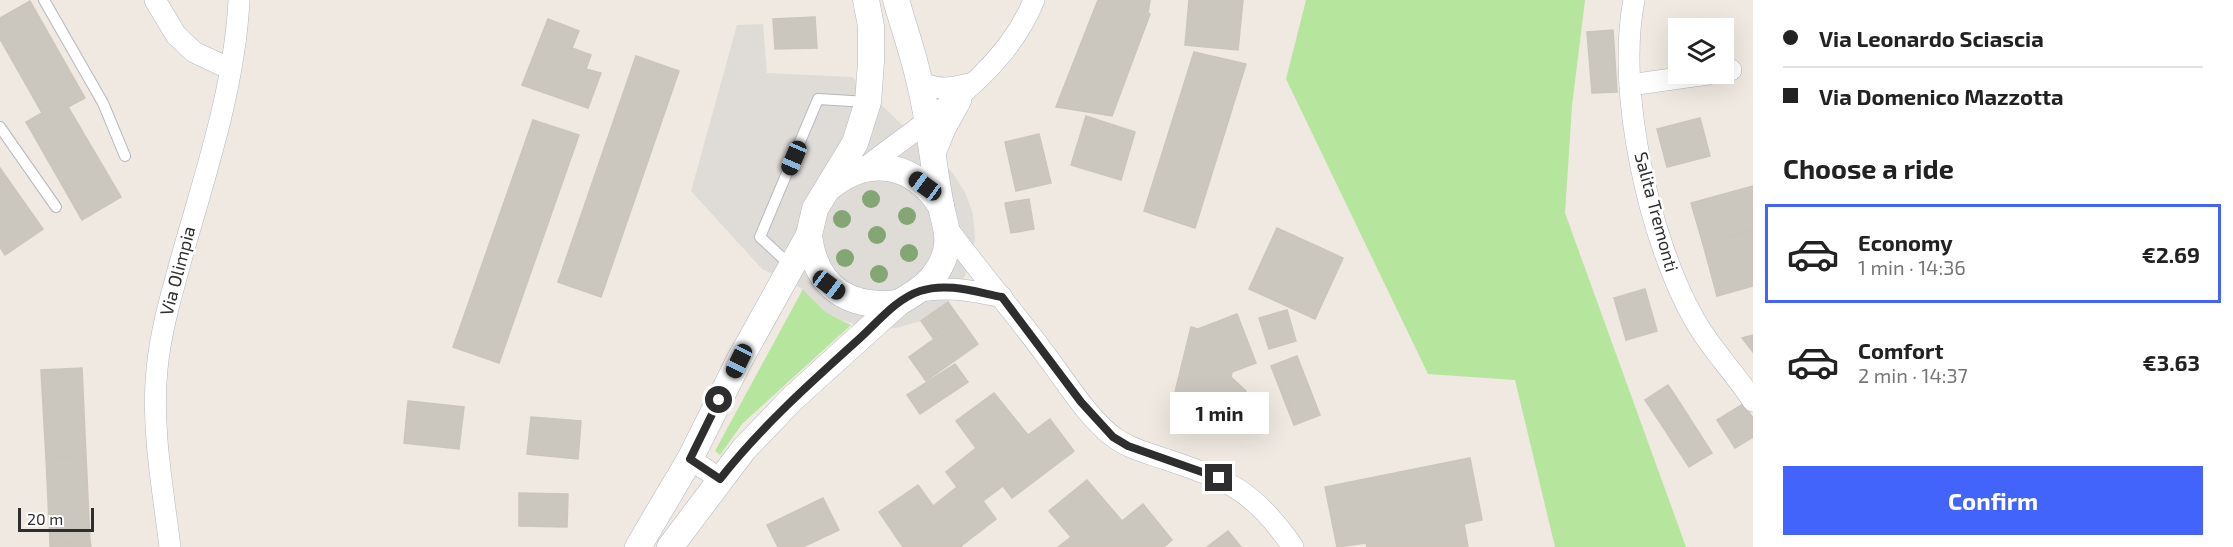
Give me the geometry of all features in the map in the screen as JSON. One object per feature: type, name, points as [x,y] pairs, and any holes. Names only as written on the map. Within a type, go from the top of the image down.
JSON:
[{"type":"street","points":[[155,0],[176,35],[194,52],[230,69]]},
{"type":"street","name":"Via Olimpia","points":[[170,547],[159,453],[156,408],[157,369],[166,313],[212,150],[238,34],[239,0]]},
{"type":"street","points":[[638,547],[690,459],[739,361],[809,235],[815,208],[855,143],[868,98],[871,26],[866,0]]},
{"type":"street","points":[[896,0],[920,83],[944,217],[946,250],[938,270],[921,291]]},
{"type":"street","points":[[864,169],[927,121],[1007,50],[1034,0]]},
{"type":"street","name":"Salita Tremonti","points":[[1634,0],[1628,36],[1630,85],[1645,183],[1654,216],[1675,282],[1696,323],[1753,401]]},
{"type":"street","points":[[1630,85],[1668,80]]},
{"type":"street","points":[[920,83],[949,89],[972,83]]},
{"type":"street","points":[[934,156],[954,109],[972,83]]},
{"type":"street","points":[[830,187],[852,172],[877,167],[903,172],[925,186],[944,217],[1002,297],[1081,402],[1113,437],[1128,446],[1219,478],[1241,490],[1275,521],[1293,547]]},
{"type":"street","points":[[809,235],[811,253],[818,270],[829,285],[861,303],[879,305],[898,303]]},
{"type":"street","points":[[669,547],[744,449],[792,399],[898,303],[921,291],[942,288],[959,288],[1002,297]]},
{"type":"street","points":[[690,459],[720,479]]},
{"type":"lane","points":[[44,0],[103,103],[125,156]]},
{"type":"lane","points":[[787,272],[760,237],[818,99],[868,98]]},
{"type":"lane","points":[[0,127],[56,207]]},
{"type":"green space","points":[[1306,0],[1585,0],[1572,106],[1565,213],[1686,547],[1555,547],[1515,380],[1428,374],[1286,79]]},
{"type":"green space","points":[[803,289],[825,310],[851,325],[742,424],[720,455],[715,451]]},
{"type":"shaded area","points":[[763,24],[767,73],[852,77],[952,172],[965,192],[973,214],[975,238],[972,261],[959,288],[948,302],[921,321],[896,328],[870,329],[838,319],[824,311],[803,289],[762,269],[691,191],[737,25]]},
{"type":"building","points":[[1098,0],[1150,0],[1148,13],[1150,14],[1112,116],[1056,107]]},
{"type":"building","points":[[1189,0],[1243,0],[1238,50],[1185,45]]},
{"type":"building","points":[[30,1],[85,98],[68,107],[121,197],[82,220],[26,122],[42,113],[0,39],[0,18]]},
{"type":"building","points":[[815,17],[817,48],[775,49],[773,19]]},
{"type":"building","points":[[548,19],[579,31],[572,48],[591,55],[586,69],[601,73],[588,108],[522,85]]},
{"type":"building","points":[[1613,30],[1617,92],[1592,93],[1587,32]]},
{"type":"building","points":[[1194,52],[1246,64],[1195,228],[1144,211]]},
{"type":"building","points":[[636,56],[679,71],[601,297],[558,282]]},
{"type":"building","points":[[1086,116],[1135,132],[1121,180],[1071,165]]},
{"type":"building","points":[[1700,118],[1710,156],[1667,167],[1657,129]]},
{"type":"building","points":[[533,120],[579,135],[499,363],[453,347]]},
{"type":"building","points":[[1039,134],[1051,183],[1016,191],[1005,142]]},
{"type":"building","points":[[0,168],[43,229],[5,255],[0,247]]},
{"type":"building","points":[[1753,186],[1753,230],[1703,244],[1691,203]]},
{"type":"building","points":[[1029,199],[1034,229],[1011,233],[1005,203]]},
{"type":"building","points":[[1277,228],[1343,258],[1315,319],[1249,289]]},
{"type":"building","points":[[1753,230],[1753,286],[1717,296],[1703,244]]},
{"type":"building","points":[[1645,289],[1657,331],[1626,340],[1614,298]]},
{"type":"building","points":[[948,302],[960,319],[933,338],[921,321]]},
{"type":"building","points":[[1287,310],[1296,341],[1269,349],[1259,318]]},
{"type":"building","points":[[1237,314],[1256,363],[1232,372],[1231,377],[1246,391],[1227,412],[1221,406],[1208,420],[1175,392],[1191,327],[1198,329]]},
{"type":"building","points":[[961,320],[978,344],[926,381],[909,357]]},
{"type":"building","points":[[1753,335],[1753,352],[1742,338]]},
{"type":"building","points":[[1297,356],[1320,415],[1294,425],[1271,366]]},
{"type":"building","points":[[955,364],[968,382],[920,414],[907,395]]},
{"type":"building","points":[[82,368],[86,456],[46,458],[41,370]]},
{"type":"building","points":[[1668,385],[1680,403],[1657,418],[1645,400]]},
{"type":"building","points":[[994,393],[1028,435],[1050,419],[1074,451],[1012,498],[1003,486],[983,501],[996,519],[962,547],[903,547],[879,512],[918,485],[933,506],[957,487],[946,472],[976,448],[956,421]]},
{"type":"building","points":[[408,401],[464,407],[459,449],[404,443]]},
{"type":"building","points":[[1680,403],[1712,453],[1689,467],[1657,418]]},
{"type":"building","points":[[1743,404],[1753,418],[1753,437],[1735,448],[1717,420]]},
{"type":"building","points":[[531,417],[581,421],[578,459],[527,454]]},
{"type":"building","points":[[86,456],[90,541],[50,543],[46,458]]},
{"type":"building","points":[[1470,458],[1482,520],[1464,524],[1468,547],[1367,547],[1366,543],[1337,547],[1325,487]]},
{"type":"building","points":[[1087,480],[1122,521],[1143,504],[1172,540],[1164,547],[1058,547],[1071,537],[1049,511]]},
{"type":"building","points":[[519,493],[568,494],[567,527],[519,526]]},
{"type":"building","points":[[823,498],[839,530],[803,547],[778,547],[767,525]]},
{"type":"building","points":[[1228,531],[1241,547],[1207,547]]},
{"type":"building","points":[[90,541],[91,547],[50,547],[50,543]]},
{"type":"route","points":[[719,400],[690,459],[720,479],[744,449],[792,399],[898,303],[921,291],[959,288],[1002,297],[1081,402],[1113,437],[1128,446],[1219,478]]}]
